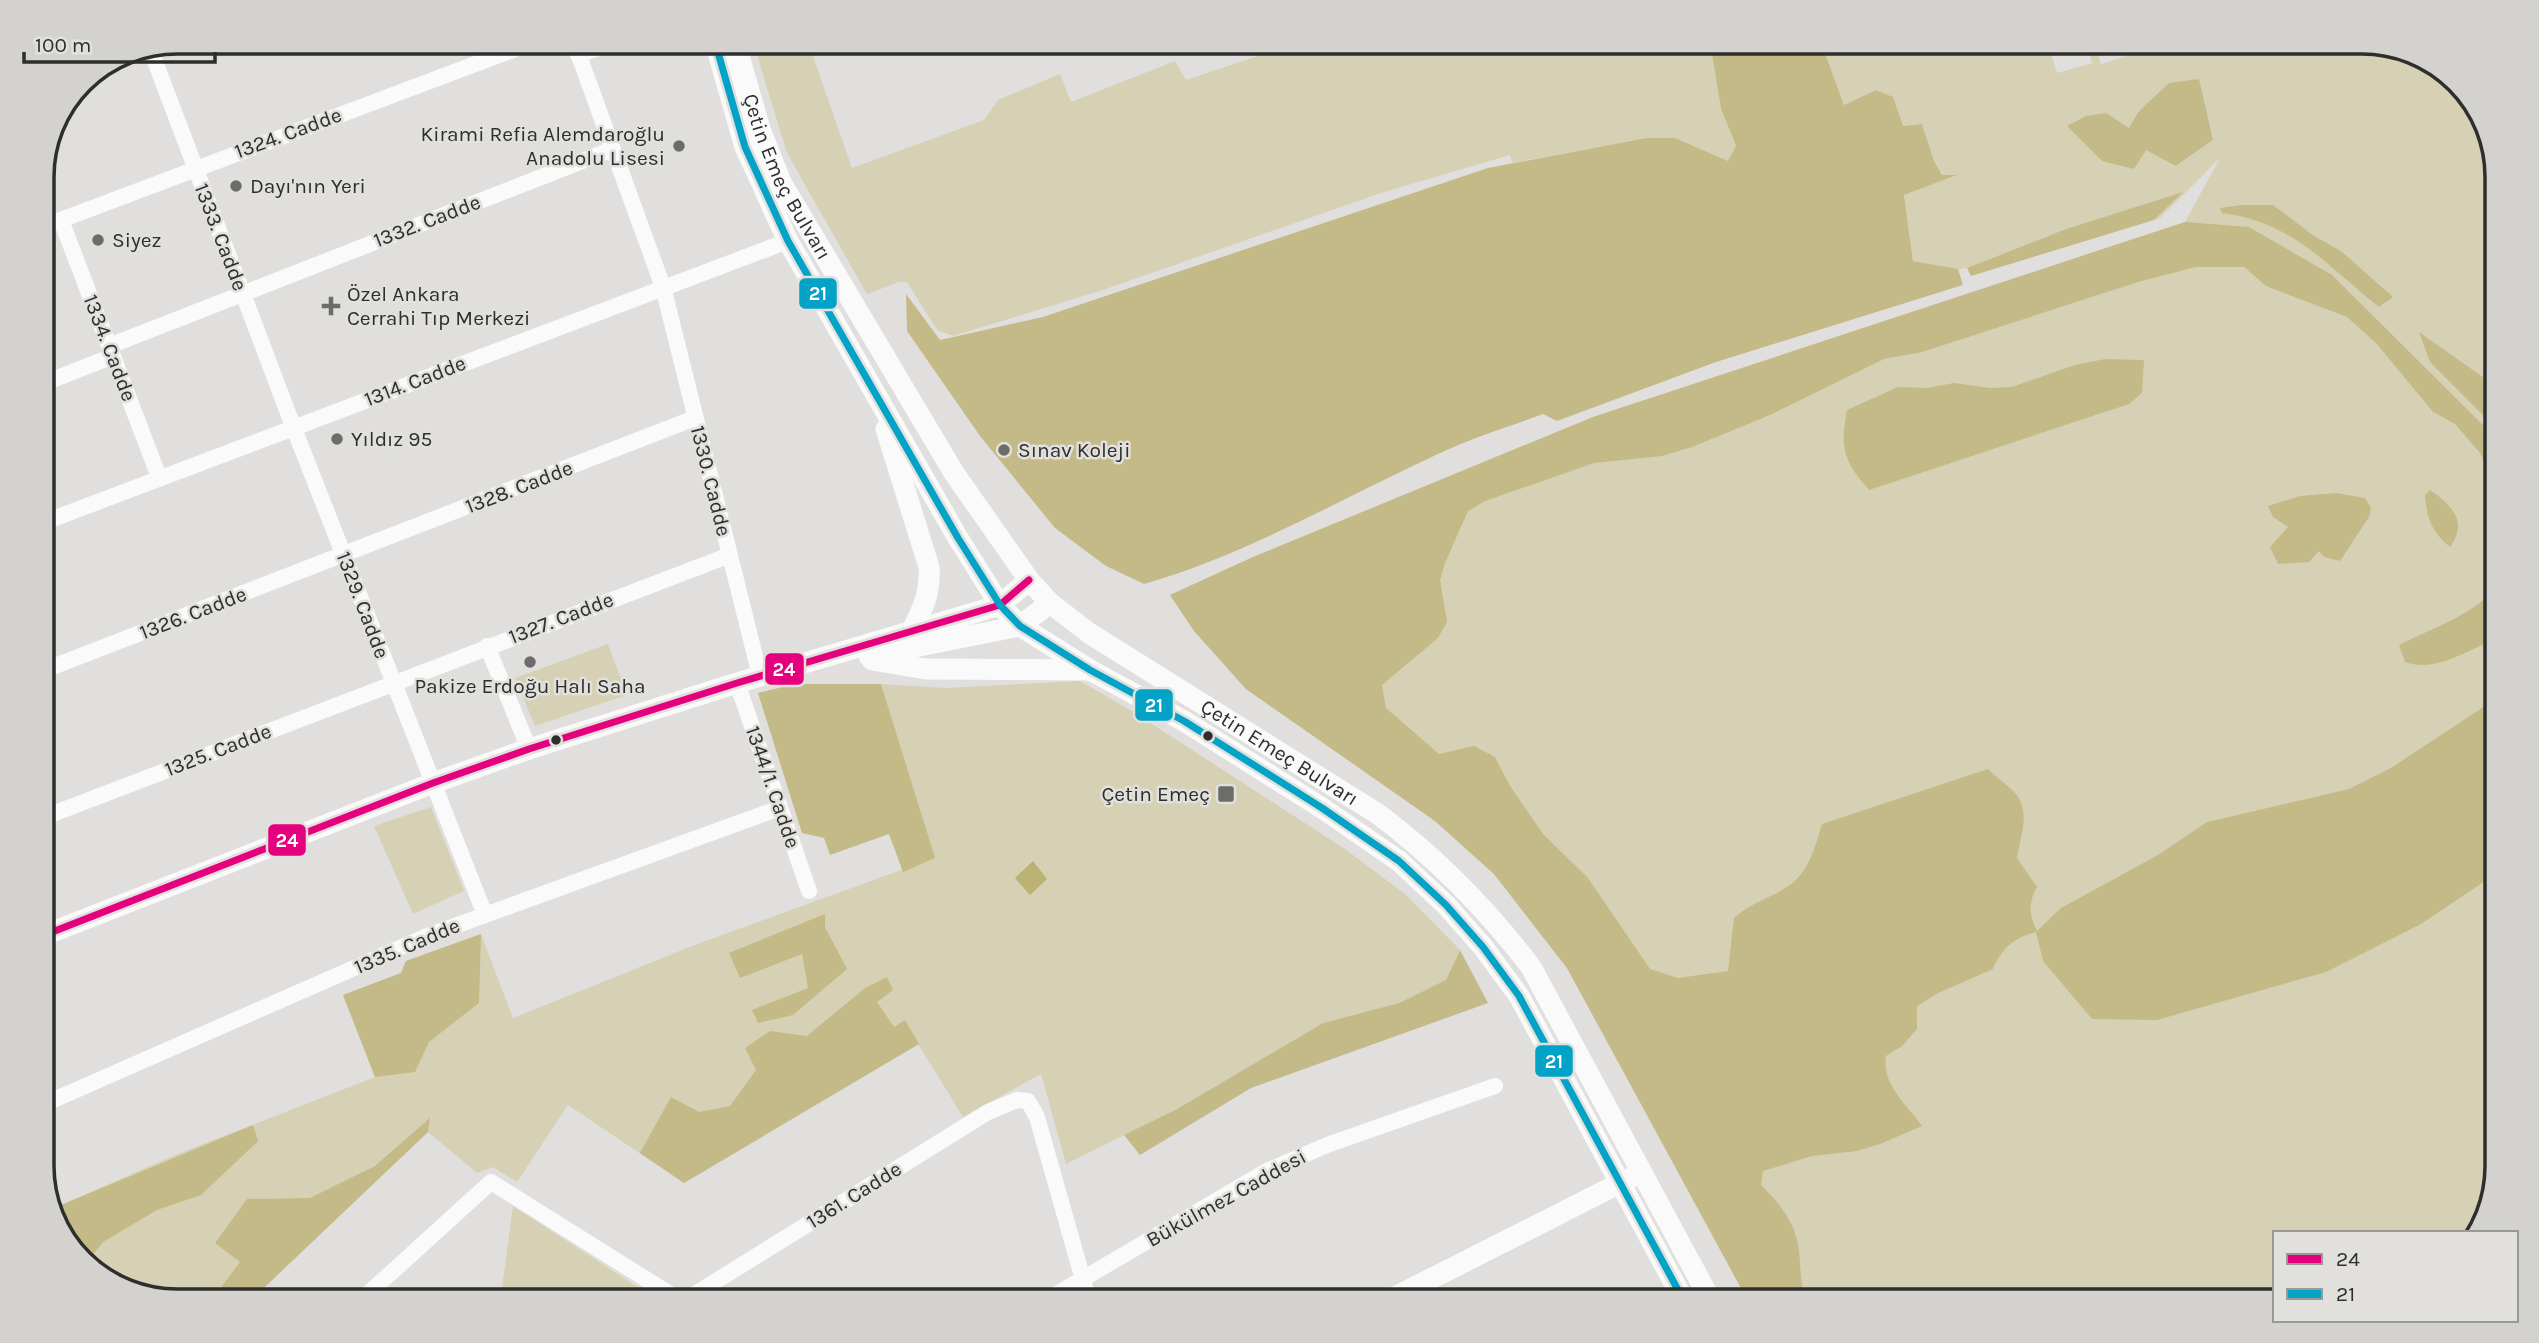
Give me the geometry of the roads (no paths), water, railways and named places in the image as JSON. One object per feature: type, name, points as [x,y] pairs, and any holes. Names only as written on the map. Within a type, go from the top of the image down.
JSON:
[{"type":"main road","name":"Çetin Emeç Bulvarı","points":[[719,55],[745,147],[788,241],[958,538],[1000,605],[1020,626],[1090,670],[1184,721],[1322,808],[1399,861],[1446,905],[1483,947],[1520,996],[1678,1289]]},
{"type":"main road","name":"Çetin Emeç Bulvarı","points":[[739,55],[760,130],[781,182],[954,473],[1029,580],[1050,603],[1089,633],[1378,814],[1422,846],[1459,881],[1494,918],[1531,967],[1705,1289]]},
{"type":"main road","points":[[873,387],[929,567],[930,581],[925,605],[912,630]]},
{"type":"main road","points":[[55,927],[529,749],[737,683],[1000,605],[1029,580]]},
{"type":"main road","points":[[760,676],[1020,626],[1050,603]]},
{"type":"main road","points":[[859,657],[926,669],[1090,670]]},
{"type":"main road","points":[[1411,1289],[1642,1172]]},
{"type":"street","name":"1324. Cadde","points":[[55,222],[195,167],[499,55]]},
{"type":"street","name":"1330. Cadde","points":[[578,55],[663,287],[760,676]]},
{"type":"street","name":"1333. Cadde","points":[[153,57],[292,426]]},
{"type":"street","name":"1332. Cadde","points":[[55,378],[242,292],[613,149]]},
{"type":"street","name":"1334. Cadde","points":[[61,220],[159,477]]},
{"type":"street","name":"1314. Cadde","points":[[55,518],[292,426],[788,241]]},
{"type":"street","name":"1328. Cadde","points":[[343,556],[695,418]]},
{"type":"street","name":"1329. Cadde","points":[[292,426],[485,915]]},
{"type":"street","name":"1327. Cadde","points":[[393,682],[730,555]]},
{"type":"street","name":"1326. Cadde","points":[[55,666],[343,556]]},
{"type":"street","points":[[487,646],[529,749]]},
{"type":"street","name":"1325. Cadde","points":[[55,813],[393,682]]},
{"type":"street","name":"1344/1. Cadde","points":[[737,683],[809,891]]},
{"type":"street","name":"1335. Cadde","points":[[55,1099],[400,948],[780,808]]},
{"type":"street","name":"Bükülmez Caddesi","points":[[1066,1289],[1277,1166],[1348,1137],[1495,1086]]},
{"type":"street","name":"1361. Cadde","points":[[702,1289],[988,1112],[1017,1100],[1028,1101],[1037,1117],[1081,1280]]},
{"type":"street","points":[[373,1289],[491,1181],[664,1289]]},
{"type":"street","points":[[1081,1280],[1084,1289]]},
{"type":"place","name":"Kirami Refia Alemdaroğlu Anadolu Lisesi","points":[[679,146]]},
{"type":"place","name":"Dayı'nın Yeri","points":[[236,186]]},
{"type":"place","name":"Siyez","points":[[98,240]]},
{"type":"place","name":"Özel Ankara Cerrahi Tıp Merkezi","points":[[331,306]]},
{"type":"place","name":"Yıldız 95","points":[[337,439]]},
{"type":"place","name":"Sınav Koleji","points":[[1004,450]]},
{"type":"place","name":"Pakize Erdoğu Halı Saha","points":[[530,662]]},
{"type":"place","name":"Çetin Emeç","points":[[1226,794]]}]
